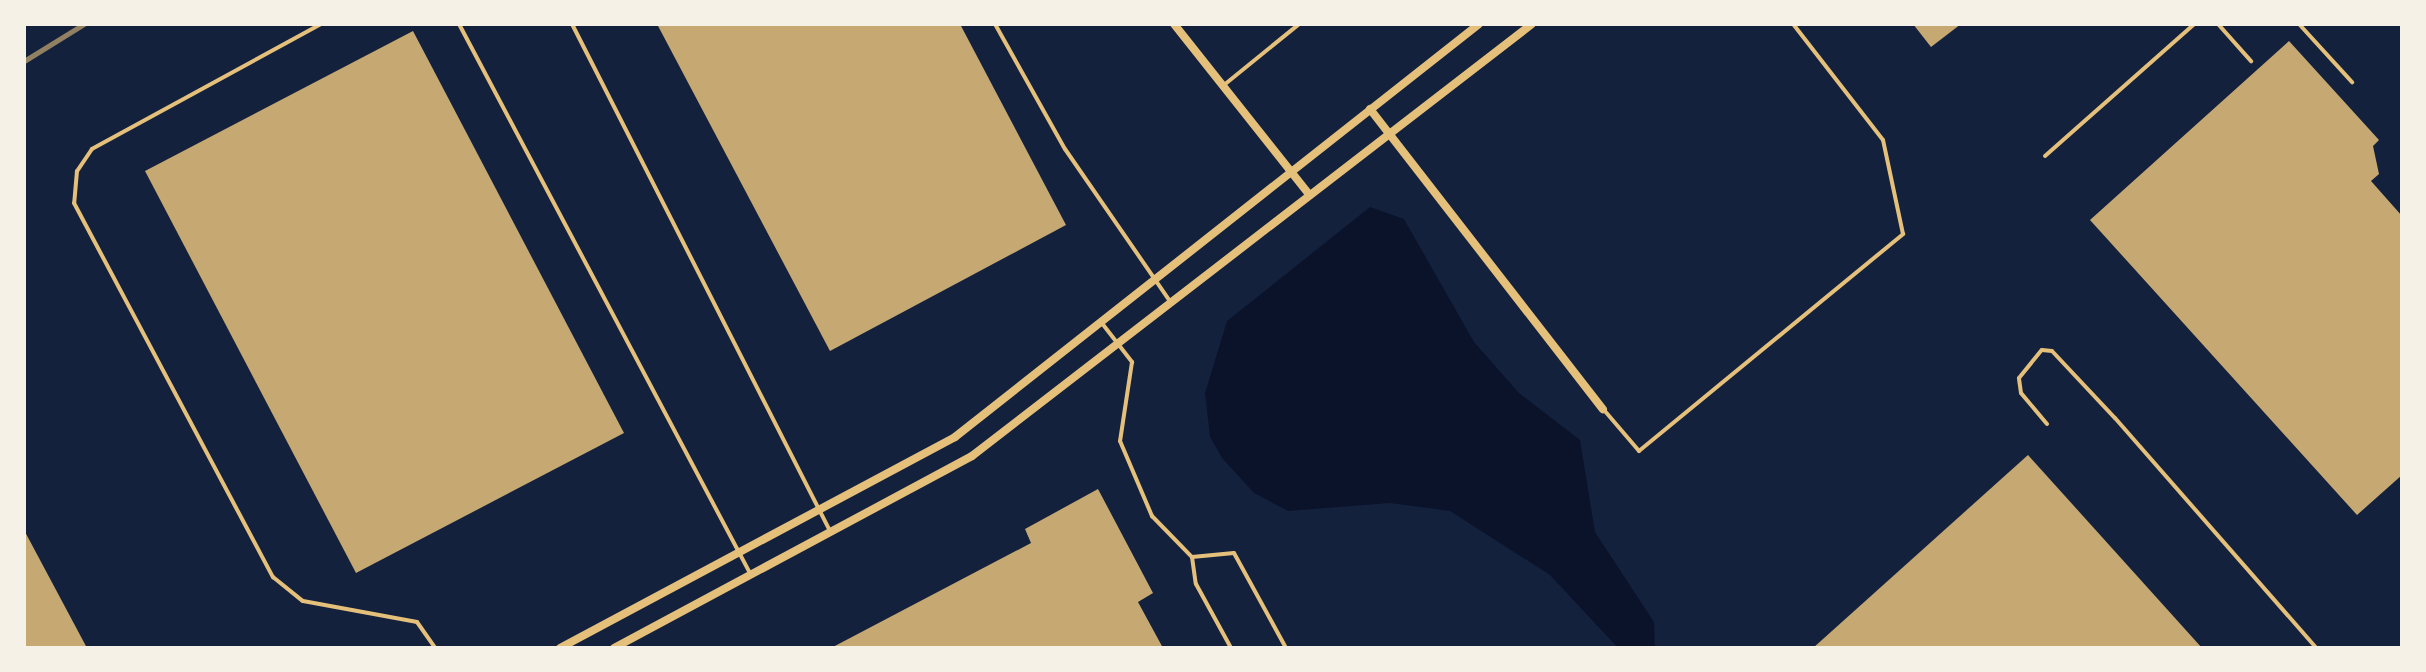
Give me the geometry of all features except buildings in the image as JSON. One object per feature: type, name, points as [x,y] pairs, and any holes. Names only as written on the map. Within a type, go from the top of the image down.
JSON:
[{"type":"street","points":[[1174,24],[1308,193]]},
{"type":"street","points":[[560,648],[955,437],[1479,24]]},
{"type":"street","points":[[614,648],[752,578],[830,531],[972,456],[1308,193],[1389,136],[1532,24]]},
{"type":"street","points":[[1370,109],[1603,409]]},
{"type":"lane","points":[[321,24],[92,149],[77,171],[74,203],[273,577],[303,601],[417,622],[435,648]]},
{"type":"lane","points":[[459,24],[752,578]]},
{"type":"lane","points":[[572,24],[830,531]]},
{"type":"lane","points":[[995,24],[1065,149],[1170,301]]},
{"type":"lane","points":[[1222,86],[1299,24]]},
{"type":"lane","points":[[1603,409],[1639,451],[1903,234],[1883,140],[1793,24]]},
{"type":"lane","points":[[2045,156],[2194,24]]},
{"type":"lane","points":[[2218,24],[2251,61]]},
{"type":"lane","points":[[2299,24],[2352,82]]},
{"type":"lane","points":[[1100,320],[1134,379],[1120,441],[1152,516],[1192,557],[1196,584],[1231,648]]},
{"type":"lane","points":[[2047,424],[2021,393],[2019,378],[2042,350],[2052,351],[2115,418],[2316,648]]},
{"type":"lane","points":[[1192,557],[1234,553],[1286,648]]},
{"type":"water","points":[[1370,207],[1404,219],[1474,342],[1519,393],[1580,440],[1595,532],[1654,622],[1655,648],[1618,648],[1550,575],[1450,511],[1390,503],[1288,511],[1254,493],[1222,458],[1210,437],[1205,393],[1227,321]]},
{"type":"railway","points":[[24,61],[84,24]]}]
